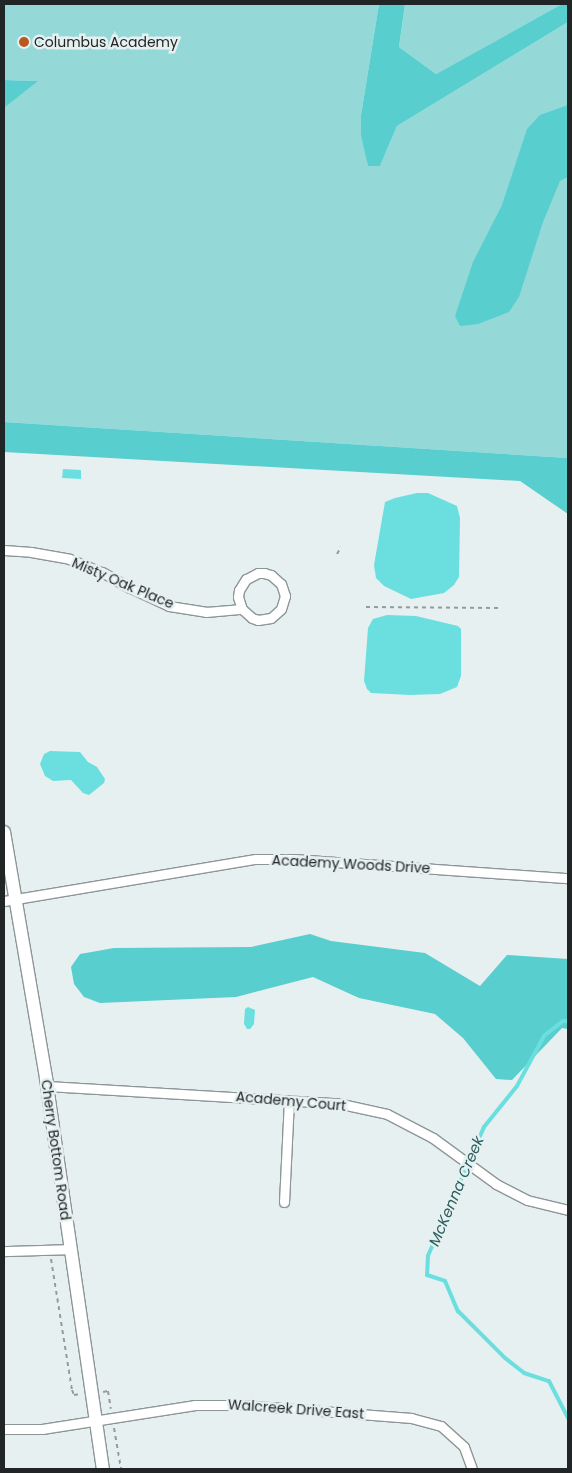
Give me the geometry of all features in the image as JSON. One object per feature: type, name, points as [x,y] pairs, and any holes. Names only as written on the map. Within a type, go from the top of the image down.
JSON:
[{"type":"main road","name":"Cherry Bottom Road","points":[[4,832],[10,900],[47,1086],[103,1469]]},
{"type":"street","name":"Misty Oak Place","points":[[4,550],[32,552],[69,559],[102,572],[130,588],[169,606],[206,612],[242,609]]},
{"type":"street","points":[[258,573],[271,575],[281,584],[285,596],[284,603],[281,609],[271,618],[258,620],[252,618],[242,609],[239,603],[239,590],[241,584],[251,575],[258,573]]},
{"type":"street","name":"Academy Woods Drive","points":[[10,900],[256,860],[293,859],[568,878]]},
{"type":"street","name":"Academy Court","points":[[47,1086],[337,1103],[387,1114],[433,1138],[496,1184],[527,1200],[568,1210]]},
{"type":"street","points":[[284,1202],[289,1100]]},
{"type":"street","points":[[4,1251],[70,1249]]},
{"type":"street","name":"Walcreek Drive East","points":[[4,1429],[42,1429],[161,1408],[221,1404],[411,1418],[441,1426],[464,1447],[472,1469]]},
{"type":"path","points":[[337,554],[341,547]]},
{"type":"path","points":[[366,607],[500,608]]},
{"type":"path","points":[[51,1259],[74,1395]]},
{"type":"path","points":[[98,1392],[108,1391],[111,1408]]},
{"type":"path","points":[[115,1433],[121,1469]]},
{"type":"shaded area","points":[[4,4],[379,4],[361,115],[368,166],[380,166],[397,126],[568,22],[568,458],[4,422],[4,108],[37,81],[4,80]]},
{"type":"shaded area","points":[[379,4],[405,4],[399,47],[436,74],[562,4],[568,4],[568,22],[397,126],[380,166],[368,166],[361,135],[361,115]]},
{"type":"shaded area","points":[[405,4],[562,4],[436,74],[399,47]]},
{"type":"shaded area","points":[[4,80],[38,81],[4,108]]},
{"type":"shaded area","points":[[568,105],[568,177],[560,181],[543,222],[519,297],[509,312],[478,324],[460,326],[455,316],[473,262],[502,205],[527,129],[540,115]]},
{"type":"shaded area","points":[[4,422],[568,458],[568,514],[520,481],[4,452]]},
{"type":"shaded area","points":[[63,469],[81,470],[81,479],[62,478]]},
{"type":"shaded area","points":[[417,493],[428,493],[457,506],[460,518],[459,577],[454,585],[444,593],[411,599],[384,586],[376,578],[374,565],[385,502]]},
{"type":"shaded area","points":[[387,615],[416,616],[458,626],[461,629],[461,676],[457,687],[440,694],[410,695],[371,693],[367,689],[364,681],[368,628],[373,619]]},
{"type":"shaded area","points":[[50,751],[80,752],[88,762],[97,767],[105,779],[104,783],[89,795],[83,793],[71,780],[53,781],[45,776],[40,764],[44,754]]},
{"type":"shaded area","points":[[310,934],[331,941],[425,953],[480,986],[507,955],[568,959],[568,1029],[562,1028],[512,1080],[496,1079],[463,1038],[435,1014],[359,998],[313,977],[236,997],[100,1003],[84,997],[74,984],[71,967],[80,954],[114,948],[251,947]]},
{"type":"shaded area","points":[[248,1007],[255,1010],[254,1024],[250,1029],[247,1029],[244,1024],[245,1009]]},
{"type":"waterway","name":"McKenna Creek","points":[[568,1021],[563,1021],[544,1036],[517,1086],[484,1127],[428,1256],[427,1275],[445,1281],[458,1311],[505,1358],[524,1373],[549,1381],[568,1418]]},
{"type":"place","name":"Columbus Academy","points":[[24,42]]}]
